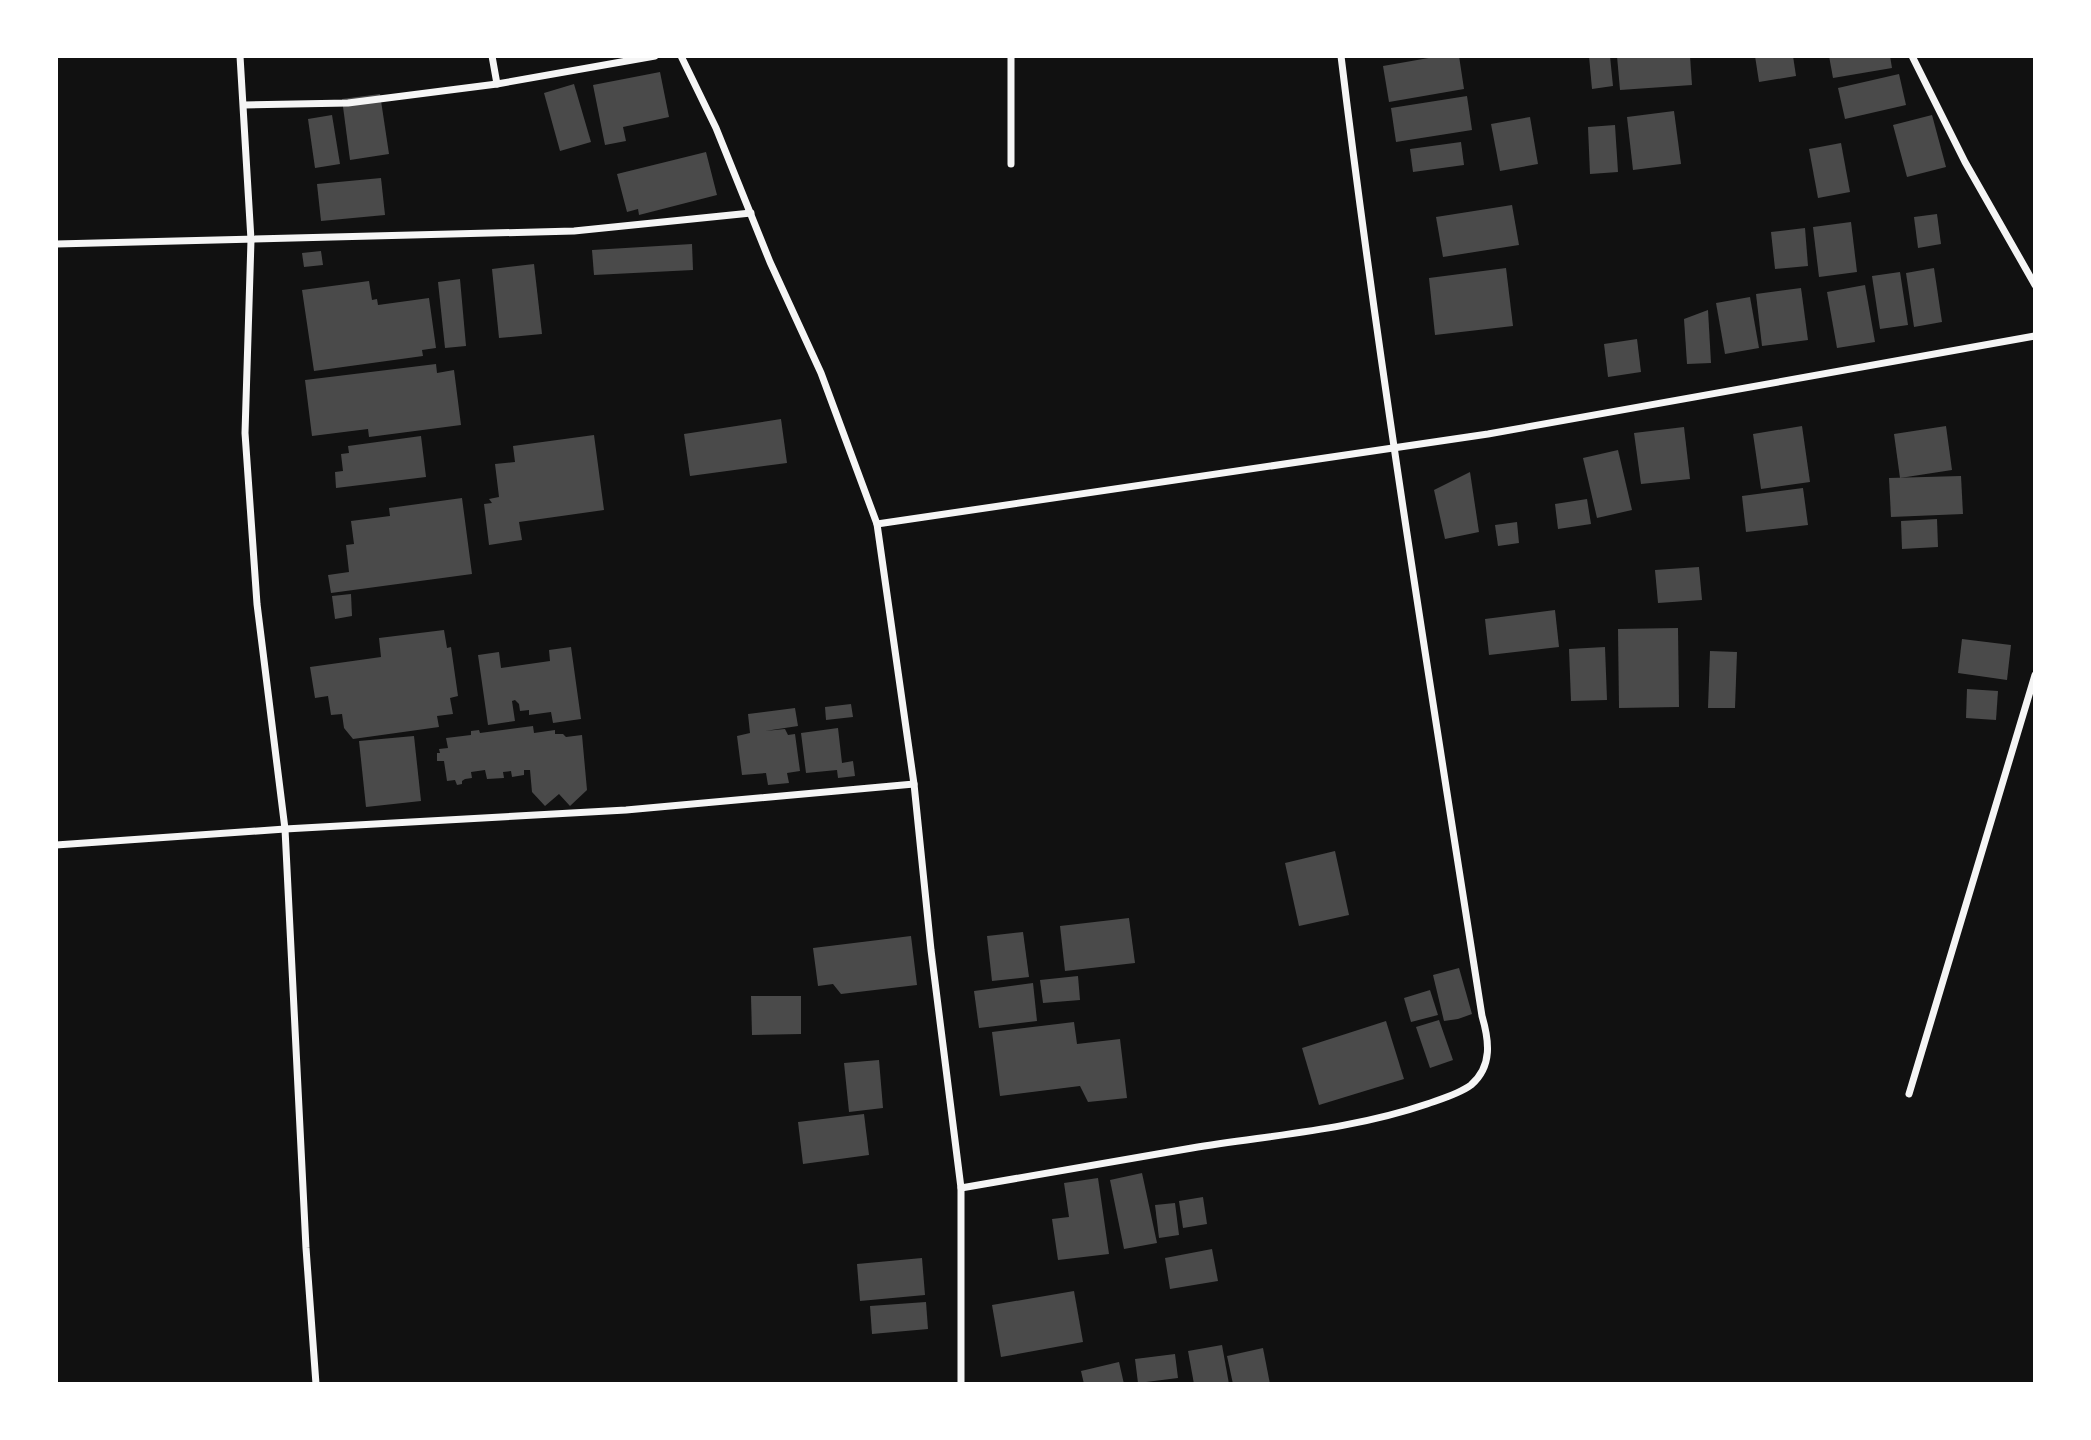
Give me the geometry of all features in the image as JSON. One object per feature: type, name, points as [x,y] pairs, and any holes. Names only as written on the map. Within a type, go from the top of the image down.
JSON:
[{"type":"street","points":[[240,56],[251,240],[245,433],[257,604],[285,829],[306,1248],[316,1384]]},
{"type":"street","points":[[492,56],[497,84]]},
{"type":"street","points":[[244,105],[348,103],[497,84],[655,56]]},
{"type":"street","points":[[681,56],[716,128],[770,262],[821,373],[877,524],[914,784],[931,950],[961,1188],[961,1384]]},
{"type":"street","points":[[1011,56],[1012,164]]},
{"type":"street","points":[[961,1188],[1377,1119],[1451,1096],[1471,1085],[1483,1071],[1489,1040],[1482,1016],[1394,448],[1364,243],[1341,56]]},
{"type":"street","points":[[1912,56],[1965,162],[2035,285]]},
{"type":"street","points":[[56,244],[574,231],[751,214]]},
{"type":"street","points":[[877,524],[1488,434],[2035,336]]},
{"type":"street","points":[[1909,1094],[2035,675]]},
{"type":"street","points":[[56,845],[626,810],[914,784]]},
{"type":"building","points":[[1440,56],[1459,56],[1464,89],[1389,102],[1383,66]]},
{"type":"building","points":[[1589,56],[1610,56],[1613,86],[1592,89]]},
{"type":"building","points":[[1617,56],[1690,56],[1692,85],[1620,90]]},
{"type":"building","points":[[1755,56],[1793,56],[1796,76],[1759,82]]},
{"type":"building","points":[[1829,56],[1890,56],[1892,68],[1833,78]]},
{"type":"building","points":[[660,72],[669,117],[623,127],[626,141],[605,145],[593,85]]},
{"type":"building","points":[[1899,74],[1906,105],[1845,119],[1838,88]]},
{"type":"building","points":[[574,84],[591,142],[560,151],[544,93]]},
{"type":"building","points":[[380,94],[389,154],[350,160],[342,99]]},
{"type":"building","points":[[1467,96],[1472,130],[1396,142],[1391,108]]},
{"type":"building","points":[[1674,111],[1681,164],[1633,170],[1627,117]]},
{"type":"building","points":[[332,115],[340,164],[315,168],[308,119]]},
{"type":"building","points":[[1932,115],[1946,167],[1907,177],[1893,125]]},
{"type":"building","points":[[1530,117],[1538,164],[1500,171],[1491,124]]},
{"type":"building","points":[[1615,125],[1618,172],[1590,174],[1588,127]]},
{"type":"building","points":[[1461,142],[1464,165],[1413,172],[1410,149]]},
{"type":"building","points":[[1841,143],[1850,192],[1818,198],[1809,149]]},
{"type":"building","points":[[706,152],[717,195],[639,215],[638,209],[627,212],[617,174]]},
{"type":"building","points":[[381,178],[385,215],[321,221],[317,184]]},
{"type":"building","points":[[1512,205],[1519,245],[1443,257],[1436,217]]},
{"type":"building","points":[[1937,214],[1941,244],[1918,248],[1914,217]]},
{"type":"building","points":[[1851,222],[1857,272],[1819,277],[1813,227]]},
{"type":"building","points":[[1805,228],[1808,266],[1775,269],[1771,232]]},
{"type":"building","points":[[692,244],[693,270],[594,275],[592,250]]},
{"type":"building","points":[[321,251],[323,265],[304,267],[302,253]]},
{"type":"building","points":[[534,264],[542,334],[499,338],[492,269]]},
{"type":"building","points":[[1506,268],[1513,326],[1435,335],[1429,278]]},
{"type":"building","points":[[1934,268],[1942,322],[1914,327],[1906,273]]},
{"type":"building","points":[[1900,272],[1908,325],[1880,329],[1872,276]]},
{"type":"building","points":[[460,279],[466,346],[445,348],[438,282]]},
{"type":"building","points":[[369,281],[372,300],[377,299],[378,305],[429,298],[436,348],[422,350],[423,356],[314,371],[302,290]]},
{"type":"building","points":[[1865,285],[1875,342],[1837,348],[1827,292]]},
{"type":"building","points":[[1801,288],[1808,340],[1762,346],[1756,294]]},
{"type":"building","points":[[1750,297],[1759,348],[1725,354],[1716,303]]},
{"type":"building","points":[[1708,310],[1711,363],[1687,364],[1684,319]]},
{"type":"building","points":[[1637,339],[1641,372],[1608,377],[1604,344]]},
{"type":"building","points":[[436,364],[437,373],[454,370],[461,425],[369,437],[368,429],[312,436],[305,380]]},
{"type":"building","points":[[781,419],[787,463],[690,476],[684,434]]},
{"type":"building","points":[[1802,426],[1810,482],[1761,489],[1753,434]]},
{"type":"building","points":[[1946,426],[1952,470],[1900,478],[1894,434]]},
{"type":"building","points":[[1684,427],[1690,479],[1641,484],[1634,433]]},
{"type":"building","points":[[594,435],[604,510],[519,522],[522,540],[489,545],[484,504],[492,503],[489,499],[499,497],[495,464],[515,462],[513,446]]},
{"type":"building","points":[[421,436],[426,477],[336,488],[335,472],[343,471],[341,454],[349,453],[348,446]]},
{"type":"building","points":[[1618,450],[1632,510],[1597,518],[1583,458]]},
{"type":"building","points":[[1470,472],[1479,532],[1445,539],[1434,490]]},
{"type":"building","points":[[1961,476],[1963,514],[1891,517],[1889,478]]},
{"type":"building","points":[[1803,488],[1808,525],[1746,532],[1742,496]]},
{"type":"building","points":[[462,498],[472,574],[331,593],[328,575],[349,572],[346,545],[354,544],[351,521],[390,516],[389,508]]},
{"type":"building","points":[[1587,499],[1591,524],[1558,529],[1555,504]]},
{"type":"building","points":[[1937,519],[1938,547],[1902,549],[1901,521]]},
{"type":"building","points":[[1517,522],[1519,543],[1498,546],[1495,525]]},
{"type":"building","points":[[1699,567],[1702,600],[1658,603],[1655,570]]},
{"type":"building","points":[[351,594],[352,616],[335,619],[332,596]]},
{"type":"building","points":[[1555,610],[1559,647],[1489,655],[1485,619]]},
{"type":"building","points":[[1678,628],[1679,707],[1619,708],[1618,629]]},
{"type":"building","points":[[444,630],[447,648],[451,647],[458,696],[450,698],[453,714],[437,716],[439,727],[353,739],[344,728],[342,714],[331,715],[328,696],[315,698],[310,667],[381,657],[379,638]]},
{"type":"building","points":[[1962,639],[2011,645],[2007,680],[1958,673]]},
{"type":"building","points":[[571,647],[581,719],[553,723],[551,712],[529,715],[529,710],[520,711],[515,700],[512,701],[515,721],[488,725],[478,655],[499,652],[501,668],[550,661],[549,650]]},
{"type":"building","points":[[1605,647],[1607,700],[1571,701],[1569,649]]},
{"type":"building","points":[[1710,651],[1737,652],[1735,708],[1708,708]]},
{"type":"building","points":[[1967,689],[1998,691],[1996,720],[1966,718]]},
{"type":"building","points":[[851,704],[853,717],[826,720],[825,707]]},
{"type":"building","points":[[795,708],[798,726],[765,731],[785,729],[788,735],[795,734],[800,771],[787,773],[789,783],[768,785],[766,773],[742,775],[737,736],[750,733],[748,714]]},
{"type":"building","points":[[533,726],[534,733],[555,730],[555,734],[563,734],[566,737],[582,735],[587,790],[570,806],[559,794],[545,806],[532,792],[530,770],[524,770],[524,775],[512,777],[511,771],[503,772],[504,778],[487,779],[485,770],[471,772],[472,778],[457,785],[455,780],[447,781],[444,761],[437,761],[439,749],[448,748],[446,738],[471,735],[471,731],[479,730],[480,733]]},
{"type":"building","points":[[838,728],[842,763],[853,761],[855,776],[838,778],[837,770],[806,773],[801,733]]},
{"type":"building","points":[[414,736],[421,801],[366,807],[359,741]]},
{"type":"building","points":[[1335,851],[1349,915],[1299,926],[1285,863]]},
{"type":"building","points":[[1129,918],[1135,963],[1065,971],[1060,926]]},
{"type":"building","points":[[1023,932],[1029,977],[992,981],[987,936]]},
{"type":"building","points":[[911,936],[917,985],[841,994],[833,984],[818,986],[813,948]]},
{"type":"building","points":[[1459,968],[1472,1014],[1444,1021],[1433,975]]},
{"type":"building","points":[[1078,976],[1080,1000],[1043,1003],[1040,980]]},
{"type":"building","points":[[1033,983],[1037,1021],[979,1028],[974,991]]},
{"type":"building","points":[[1430,990],[1438,1015],[1411,1022],[1404,998]]},
{"type":"building","points":[[751,996],[801,996],[801,1034],[752,1035]]},
{"type":"building","points":[[1439,1020],[1453,1060],[1430,1068],[1416,1027]]},
{"type":"building","points":[[1386,1021],[1404,1079],[1319,1105],[1302,1048]]},
{"type":"building","points":[[1074,1022],[1077,1044],[1120,1039],[1127,1098],[1088,1102],[1080,1086],[1000,1096],[992,1032]]},
{"type":"building","points":[[879,1060],[883,1108],[849,1112],[844,1063]]},
{"type":"building","points":[[864,1114],[869,1155],[803,1164],[798,1122]]},
{"type":"building","points":[[1142,1173],[1157,1243],[1124,1249],[1110,1180]]},
{"type":"building","points":[[1098,1178],[1109,1254],[1058,1260],[1052,1219],[1069,1217],[1064,1183]]},
{"type":"building","points":[[1203,1197],[1207,1224],[1183,1228],[1179,1201]]},
{"type":"building","points":[[1175,1203],[1179,1235],[1159,1238],[1155,1205]]},
{"type":"building","points":[[1212,1249],[1218,1281],[1170,1289],[1165,1258]]},
{"type":"building","points":[[922,1258],[925,1295],[860,1301],[857,1264]]},
{"type":"building","points":[[1074,1291],[1083,1342],[1001,1357],[992,1305]]},
{"type":"building","points":[[926,1302],[928,1329],[872,1334],[870,1306]]},
{"type":"building","points":[[1222,1345],[1229,1384],[1194,1384],[1188,1351]]},
{"type":"building","points":[[1263,1348],[1270,1384],[1233,1384],[1227,1356]]},
{"type":"building","points":[[1175,1354],[1178,1378],[1138,1383],[1135,1359]]},
{"type":"building","points":[[1119,1362],[1124,1384],[1084,1384],[1081,1371]]}]
